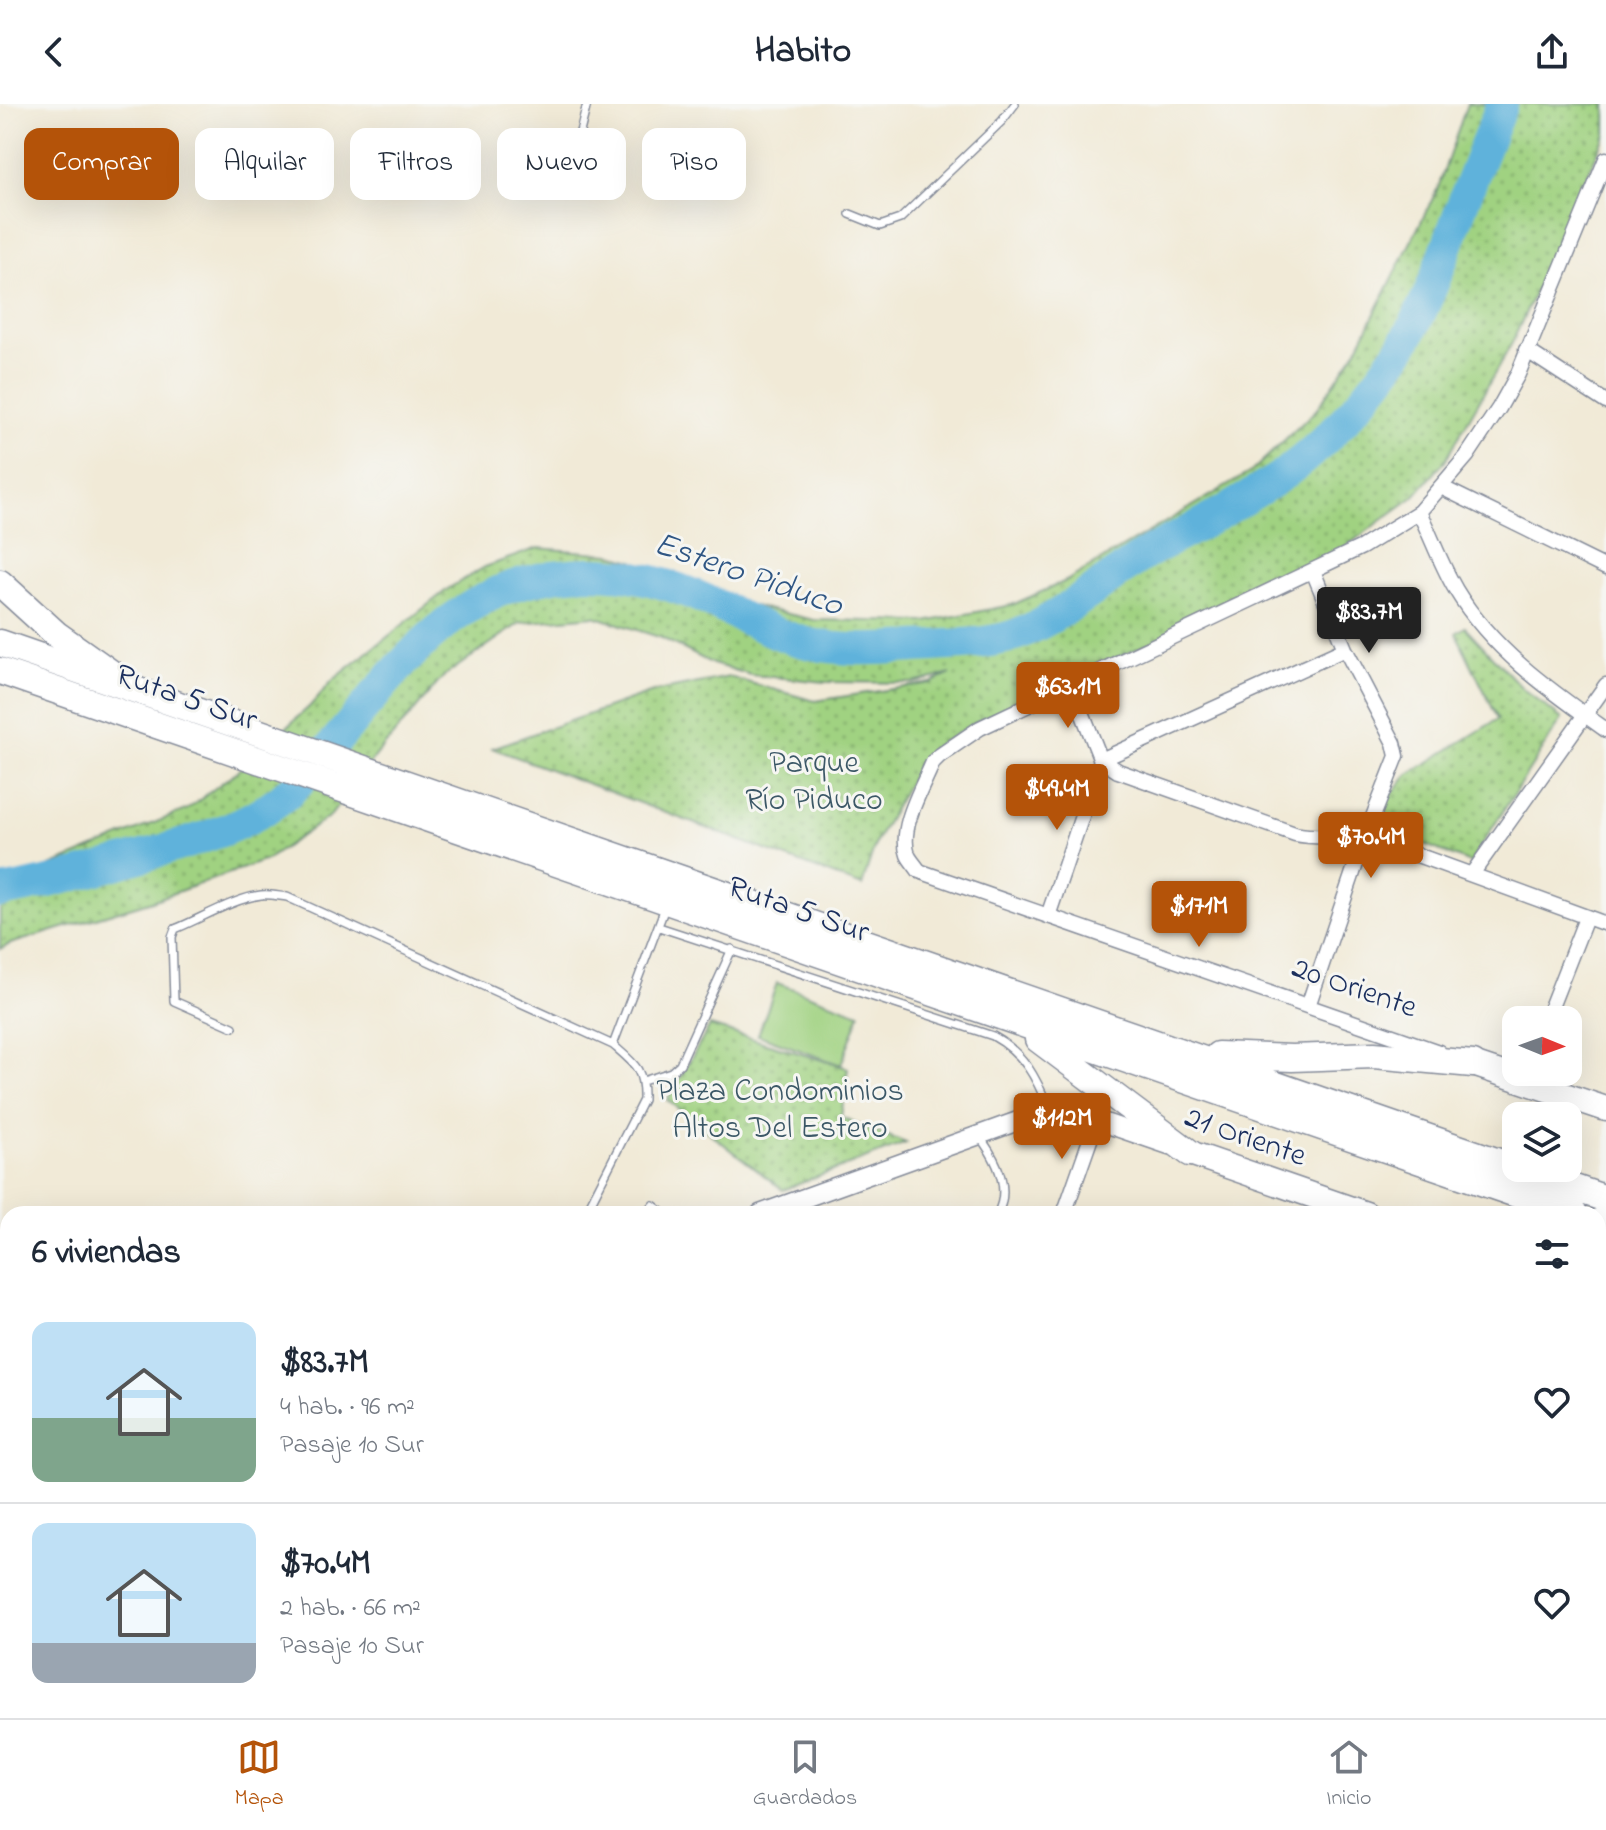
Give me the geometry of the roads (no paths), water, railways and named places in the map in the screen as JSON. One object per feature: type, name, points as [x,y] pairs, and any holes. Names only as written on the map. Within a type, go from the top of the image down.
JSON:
[{"type":"highway","points":[[0,583],[64,640],[148,696]]},
{"type":"highway","name":"Ruta 5 Sur","points":[[0,643],[148,696],[233,738],[387,805],[1551,1206]]},
{"type":"highway","name":"Ruta 5 Sur","points":[[0,671],[409,786],[1502,1163]]},
{"type":"highway","points":[[1001,1016],[1062,1055],[1190,1153]]},
{"type":"highway","points":[[1179,1051],[1266,1058],[1387,1055],[1473,1064]]},
{"type":"highway","name":"Ruta 5 Sur","points":[[1557,1182],[1606,1199]]},
{"type":"main road","name":"20 Oriente","points":[[1473,1064],[1502,1071]]},
{"type":"main road","name":"20 Oriente","points":[[1550,1086],[1606,1109]]},
{"type":"main road","name":"21 Oriente","points":[[1190,1153],[1343,1206]]},
{"type":"street","points":[[1606,159],[1518,374],[1467,456],[1419,512],[1362,547],[1072,687],[1101,760],[1118,771],[1295,834],[1365,837],[1606,924]]},
{"type":"street","points":[[1526,350],[1606,402]]},
{"type":"street","points":[[1441,487],[1606,568]]},
{"type":"street","points":[[1419,512],[1456,591],[1484,629],[1514,659],[1606,730]]},
{"type":"street","points":[[1308,1006],[1365,837],[1396,763],[1396,749],[1345,649],[1313,571]]},
{"type":"street","points":[[1048,916],[1101,760],[1345,649]]},
{"type":"street","points":[[1472,874],[1606,685]]},
{"type":"street","name":"20 Oriente","points":[[1072,687],[980,728],[933,762],[906,838],[908,854],[919,871],[1473,1064]]},
{"type":"street","points":[[1551,1006],[1586,918]]},
{"type":"street","points":[[783,1206],[1050,1109]]},
{"type":"street","name":"21 Oriente","points":[[1050,1109],[1067,1110],[1190,1153]]},
{"type":"street","points":[[1067,1206],[1097,1120]]},
{"type":"lane","points":[[581,128],[587,104]]},
{"type":"lane","points":[[850,214],[880,226],[900,219],[1002,121],[1015,104]]},
{"type":"lane","points":[[233,1027],[174,1001],[172,937],[175,929],[239,901],[259,895],[273,895],[287,897],[613,1045],[636,1065],[643,1081],[643,1100],[589,1206]]},
{"type":"lane","points":[[613,1045],[668,902]]},
{"type":"lane","points":[[659,927],[993,1036],[1024,1059],[1050,1109]]},
{"type":"lane","points":[[643,1081],[671,1072],[680,1064],[732,949]]},
{"type":"lane","points":[[978,1134],[991,1152],[1002,1178],[1001,1206]]},
{"type":"waterway","name":"Estero Piduco","points":[[0,892],[65,878],[171,848],[215,834],[256,815],[292,789],[423,643],[453,618],[486,598],[522,583],[548,577],[597,573],[644,579],[691,594],[786,636],[811,644],[842,648],[887,649],[976,643],[998,640],[1035,627],[1146,554],[1287,472],[1322,443],[1354,410],[1395,357],[1423,307],[1502,104]]},
{"type":"park label","name":"Parque Río Piduco","points":[[814,782]]},
{"type":"park label","name":"Plaza Condominios Altos Del Estero","points":[[780,1110]]}]
